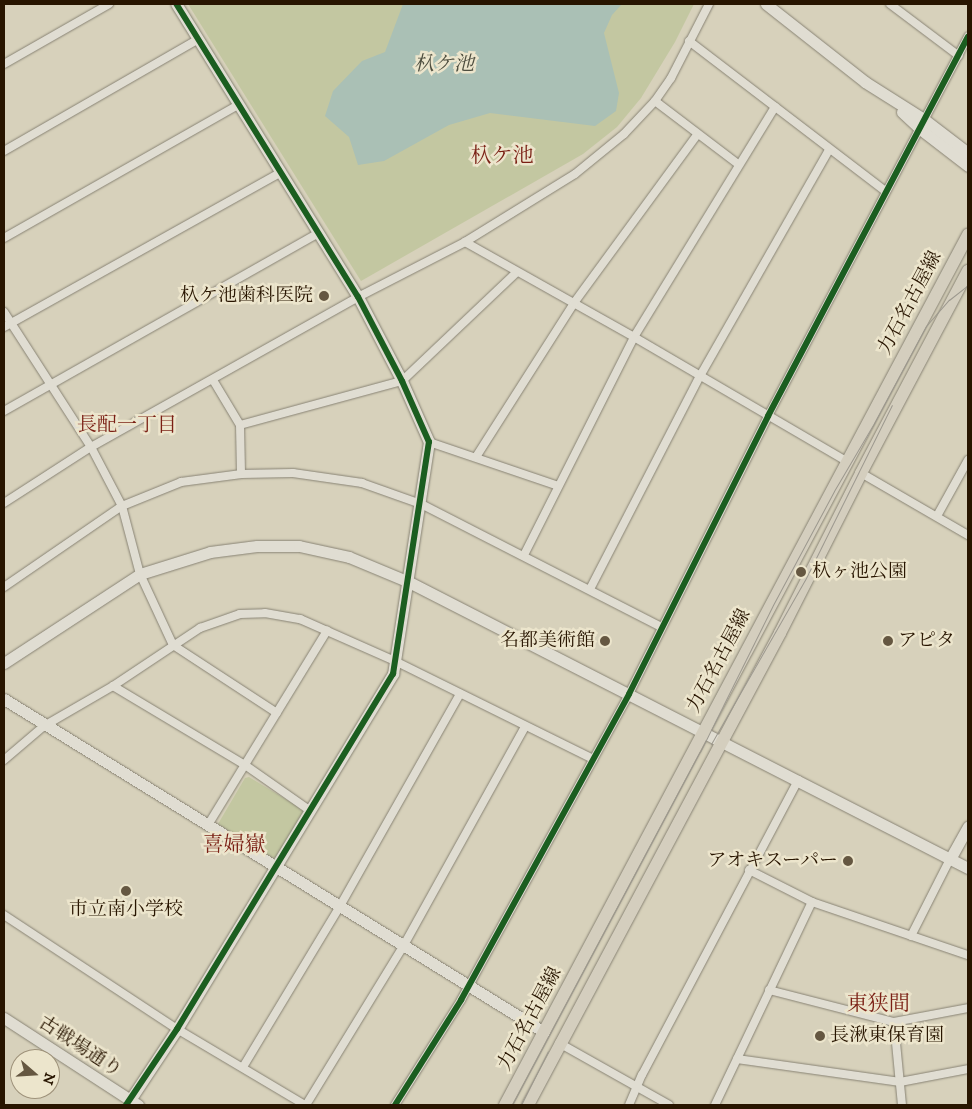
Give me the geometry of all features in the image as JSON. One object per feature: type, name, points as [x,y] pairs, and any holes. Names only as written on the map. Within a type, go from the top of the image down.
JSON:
[{"type":"main road","name":"力石名古屋線","points":[[505,1105],[846,461],[968,235]]},
{"type":"main road","name":"力石名古屋線","points":[[528,1105],[559,1043],[786,623],[860,473],[968,271]]},
{"type":"street","points":[[4,64],[110,4]]},
{"type":"street","points":[[132,1103],[393,674],[397,662],[429,442],[402,381],[358,297],[240,104],[176,4]]},
{"type":"street","points":[[4,503],[91,447],[214,380],[358,297],[465,242],[576,174],[624,134],[655,101],[671,78],[709,4]]},
{"type":"street","points":[[766,4],[923,125],[968,153]]},
{"type":"street","points":[[890,4],[959,56]]},
{"type":"street","points":[[395,1105],[470,984],[628,694],[768,416],[885,191],[923,125],[968,37]]},
{"type":"street","points":[[4,151],[199,39]]},
{"type":"street","points":[[690,41],[829,150],[885,191]]},
{"type":"street","points":[[655,101],[697,135],[738,164]]},
{"type":"street","points":[[4,238],[240,104]]},
{"type":"street","points":[[524,555],[634,336],[738,164],[775,107]]},
{"type":"street","points":[[923,125],[968,166]]},
{"type":"street","points":[[476,457],[574,303],[697,135]]},
{"type":"street","points":[[590,589],[700,376],[829,150]]},
{"type":"street","points":[[7,325],[281,172]]},
{"type":"street","points":[[4,411],[318,233]]},
{"type":"street","points":[[465,242],[634,336],[846,461]]},
{"type":"street","points":[[240,425],[402,381],[517,272]]},
{"type":"street","points":[[4,312],[7,325],[51,385],[91,447],[122,506],[140,574],[173,645],[277,713]]},
{"type":"street","points":[[214,380],[240,425],[241,474]]},
{"type":"street","points":[[429,442],[558,486]]},
{"type":"street","points":[[937,516],[968,460]]},
{"type":"street","points":[[4,587],[122,506],[181,482],[241,474],[293,473],[362,483],[420,504],[524,555],[661,627]]},
{"type":"street","points":[[860,473],[968,535]]},
{"type":"street","points":[[4,663],[140,574],[210,552],[257,546],[299,546],[349,557],[409,582],[968,868]]},
{"type":"street","points":[[4,760],[44,726],[113,686],[200,628],[240,614],[265,613],[300,619],[397,662],[593,759]]},
{"type":"street","points":[[208,825],[327,631]]},
{"type":"street","points":[[113,686],[245,765],[309,810]]},
{"type":"street","points":[[243,1067],[340,906],[460,694]]},
{"type":"street","points":[[4,699],[44,726],[274,867],[470,984],[544,1032]]},
{"type":"street","points":[[4,915],[176,1028],[306,1105],[404,946],[525,727]]},
{"type":"street","points":[[629,1105],[636,1087],[798,780]]},
{"type":"street","points":[[911,936],[968,827]]},
{"type":"street","points":[[749,870],[812,902],[968,955]]},
{"type":"street","points":[[715,1105],[812,902]]},
{"type":"street","points":[[769,990],[894,1022],[968,1008]]},
{"type":"street","name":"古戦場通り","points":[[4,1018],[132,1103]]},
{"type":"street","points":[[894,1022],[902,1105]]},
{"type":"street","points":[[559,1043],[669,1105]]},
{"type":"street","points":[[737,1059],[900,1082],[968,1068]]},
{"type":"green space","points":[[188,4],[694,4],[675,42],[641,98],[617,127],[583,154],[361,281]]},
{"type":"green space","points":[[249,777],[302,809],[303,812],[277,857],[271,858],[218,824],[245,778]]},
{"type":"water","name":"杁ケ池","points":[[403,4],[622,4],[612,15],[604,33],[619,93],[616,111],[595,126],[490,113],[449,125],[384,161],[358,165],[349,137],[325,116],[333,91],[362,61],[385,52]]},
{"type":"tram line","points":[[512,1105],[700,752],[773,605],[834,491],[874,423],[926,326],[949,300],[968,285]]},
{"type":"tram line","points":[[711,744],[806,578],[892,405]]},
{"type":"tram line","points":[[521,1105],[548,1051]]},
{"type":"cycle path","points":[[126,1105],[177,1029],[393,674],[429,442],[402,381],[358,297],[176,4]]},
{"type":"cycle path","points":[[395,1105],[461,1000],[629,694],[768,416],[968,37]]},
{"type":"place","name":"杁ケ池歯科医院","points":[[324,296]]},
{"type":"place","name":"杁ヶ池公園","points":[[801,572]]},
{"type":"place","name":"名都美術館","points":[[605,641]]},
{"type":"place","name":"アピタ","points":[[888,641]]},
{"type":"place","name":"アオキスーパー","points":[[848,861]]},
{"type":"place","name":"市立南小学校","points":[[126,891]]},
{"type":"place","name":"長湫東保育園","points":[[820,1036]]},
{"type":"district","name":"杁ケ池","points":[[502,156]]},
{"type":"district","name":"長配一丁目","points":[[127,425]]},
{"type":"district","name":"喜婦嶽","points":[[234,845]]},
{"type":"district","name":"東狭間","points":[[878,1004]]}]
